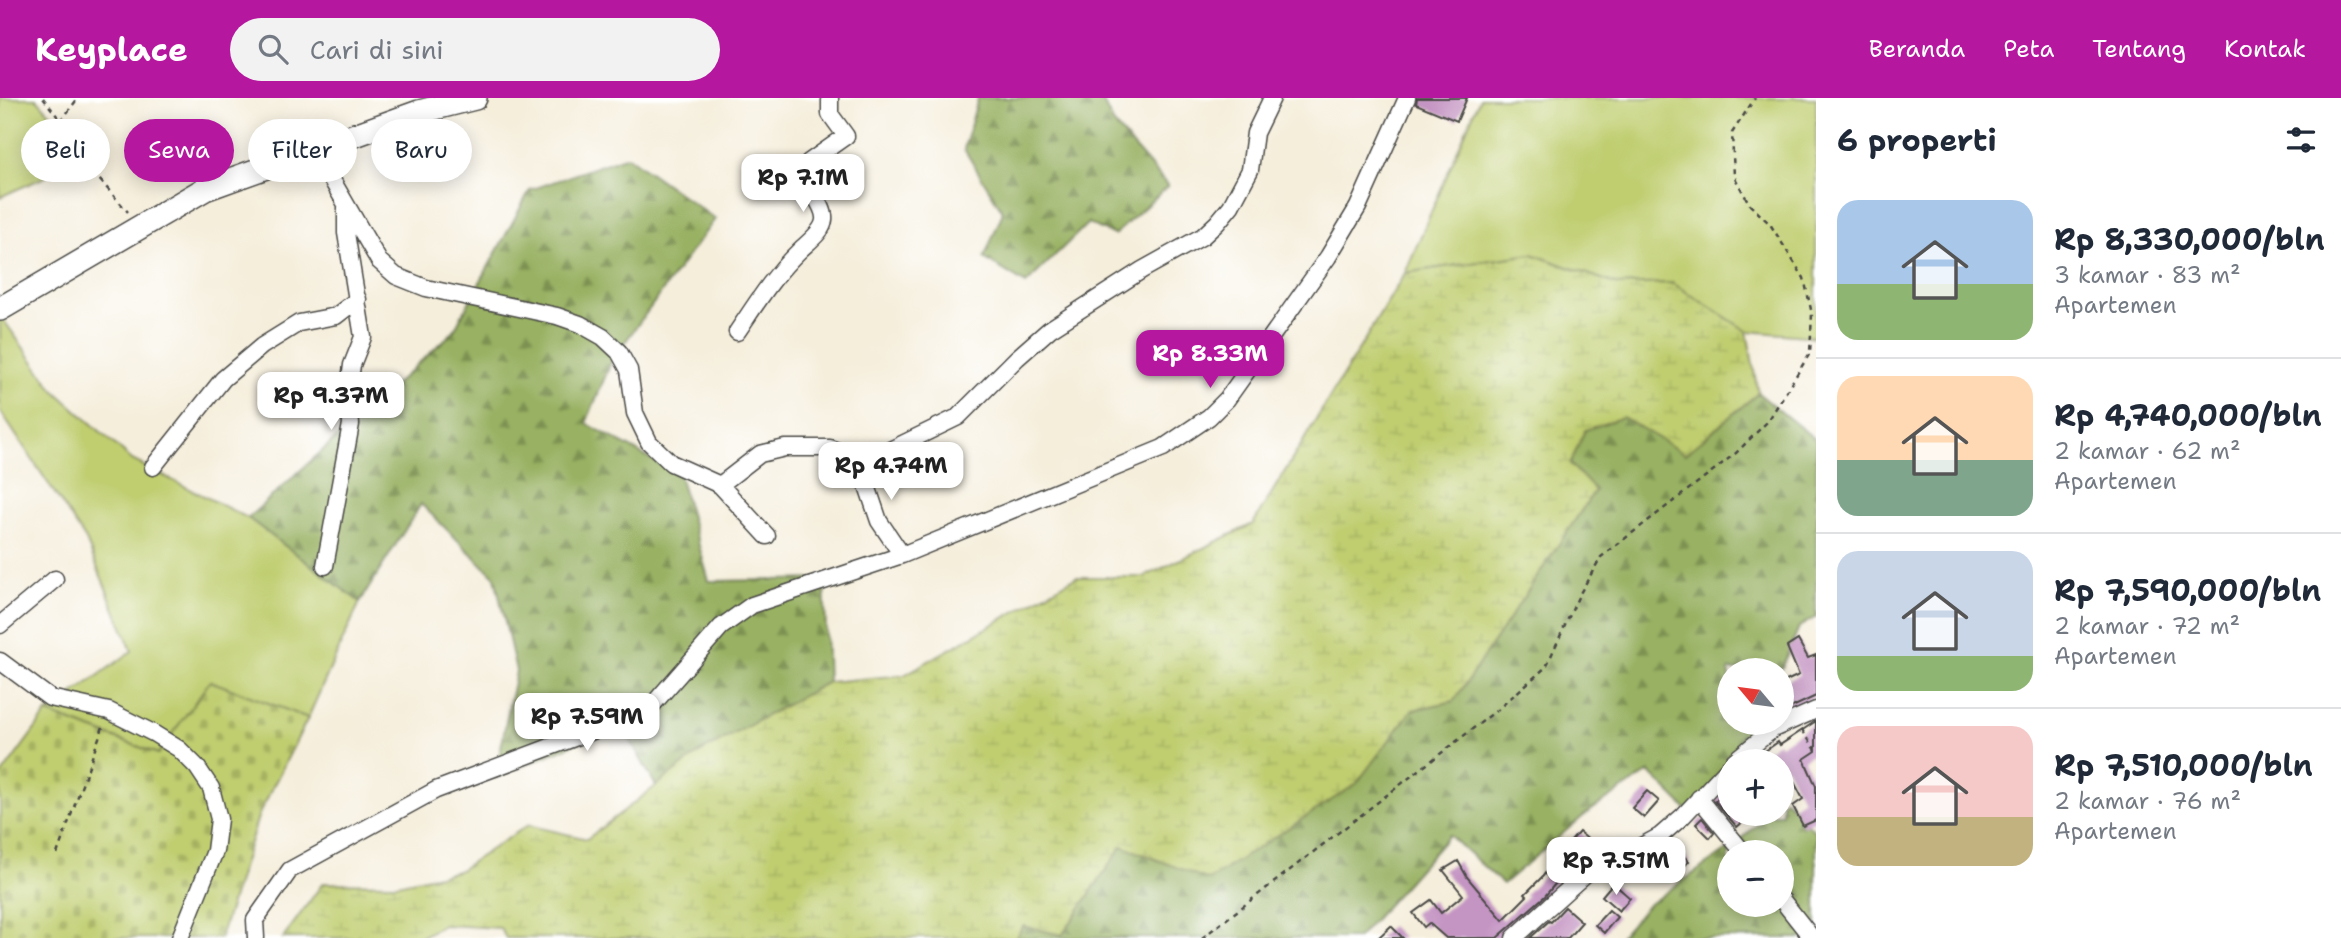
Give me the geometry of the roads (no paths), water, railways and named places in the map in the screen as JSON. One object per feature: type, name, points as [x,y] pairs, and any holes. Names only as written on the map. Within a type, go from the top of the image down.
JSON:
[{"type":"main road","points":[[357,133],[419,111],[475,98]]},
{"type":"main road","points":[[0,309],[205,189],[248,173]]},
{"type":"street","points":[[737,332],[777,272],[819,231],[824,220],[822,210],[804,178],[803,170],[809,162],[846,136],[830,114],[830,98]]},
{"type":"street","points":[[720,485],[760,454],[785,448],[830,448],[858,459],[888,450],[958,417],[1050,329],[1142,270],[1203,236],[1231,206],[1250,170],[1255,133],[1272,98]]},
{"type":"street","points":[[256,938],[255,920],[290,870],[436,790],[648,710],[721,627],[752,605],[902,555],[1163,449],[1209,417],[1233,391],[1328,257],[1358,207],[1407,98]]},
{"type":"street","points":[[333,182],[379,261],[397,276],[426,288],[557,316],[580,324],[603,337],[619,352],[629,370],[635,413],[649,442],[671,463],[720,485],[767,536]]},
{"type":"street","points":[[325,566],[351,424],[348,395],[352,365],[363,337],[346,233],[346,205]]},
{"type":"street","points":[[153,467],[223,379],[262,346],[299,323],[336,316],[358,299]]},
{"type":"street","points":[[858,459],[879,521],[902,555]]},
{"type":"street","points":[[0,625],[55,579]]},
{"type":"street","points":[[0,662],[50,698],[109,711],[153,733],[179,749],[197,767],[211,788],[219,819],[215,851],[180,938]]},
{"type":"street","points":[[1749,749],[1773,729],[1816,710]]},
{"type":"street","points":[[1514,938],[1590,870],[1622,857],[1660,836],[1683,816],[1717,779]]},
{"type":"street","points":[[1699,798],[1733,840]]},
{"type":"street","points":[[1794,915],[1812,938]]}]
